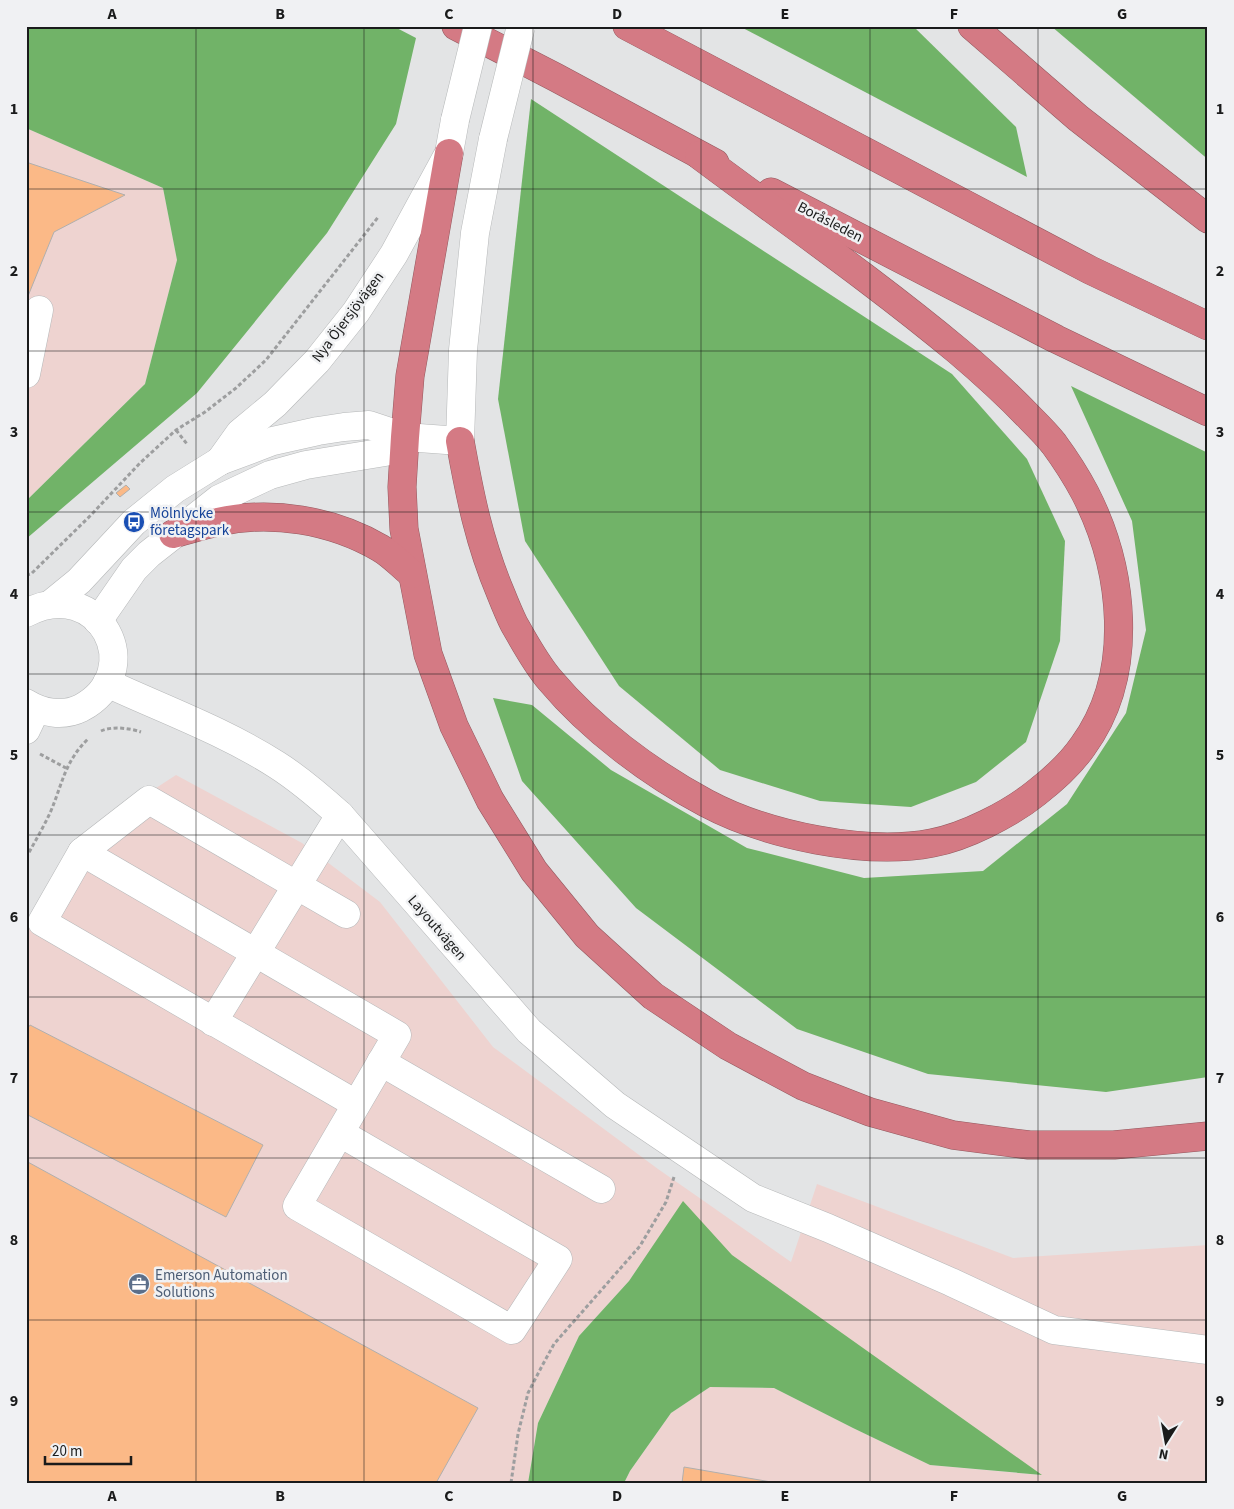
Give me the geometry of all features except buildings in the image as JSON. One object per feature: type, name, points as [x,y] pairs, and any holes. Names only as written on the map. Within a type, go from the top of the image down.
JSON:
[{"type":"highway","name":"Boråsleden","points":[[456,26],[700,155],[1056,339],[1208,412]]},
{"type":"highway","points":[[627,26],[1090,270],[1208,326]]},
{"type":"highway","points":[[972,26],[1078,118],[1208,219]]},
{"type":"highway","points":[[449,153],[410,376],[402,487],[404,529],[428,654],[454,726],[490,800],[534,871],[587,936],[653,996],[728,1046],[803,1086],[870,1112],[953,1135],[1028,1145],[1114,1145],[1208,1136]]},
{"type":"highway","points":[[460,441],[473,512],[487,562],[513,621],[548,677],[580,712],[617,744],[658,773],[708,804],[754,823],[804,837],[852,846],[893,848],[935,843],[980,827],[1020,807],[1057,776],[1084,746],[1101,716],[1113,679],[1120,632],[1116,595],[1105,542],[1084,491],[1051,440],[1000,386],[917,317],[700,155]]},
{"type":"highway","points":[[173,534],[218,522],[258,516],[298,520],[336,528],[381,548],[412,574]]},
{"type":"street","name":"Nya Öjersjövägen","points":[[220,461],[240,433],[275,404],[317,361],[356,312],[394,254],[449,153],[478,26]]},
{"type":"street","points":[[460,441],[462,350],[475,233],[493,139],[521,26]]},
{"type":"street","points":[[26,374],[40,310]]},
{"type":"street","name":"Nya Öjersjövägen","points":[[52,603],[79,581],[134,522],[175,489],[220,461],[273,441],[344,427],[369,425],[405,437],[460,441]]},
{"type":"street","points":[[98,621],[134,569],[173,534],[219,499],[270,475],[306,465],[385,452],[405,437]]},
{"type":"street","name":"Nya Öjersjövägen","points":[[26,613],[38,606],[52,603],[77,606],[88,612],[106,632],[111,644],[113,658],[112,671],[107,683],[94,700],[76,710],[63,713],[49,712],[31,723]]},
{"type":"street","name":"Layoutvägen","points":[[107,683],[224,736],[277,764],[320,797],[340,815],[529,1031],[615,1104],[753,1198],[951,1282],[1054,1330],[1208,1350]]},
{"type":"street","points":[[346,914],[150,800],[82,852],[42,922],[356,1104]]},
{"type":"street","points":[[214,1022],[340,815]]},
{"type":"street","points":[[82,852],[397,1035],[297,1206],[512,1330],[558,1259],[340,1133]]},
{"type":"street","points":[[381,1062],[601,1190]]},
{"type":"path","points":[[26,575],[31,574],[140,463],[176,430],[206,412],[236,388],[266,360],[380,215]]},
{"type":"path","points":[[176,430],[187,444]]},
{"type":"path","points":[[31,723],[66,768]]},
{"type":"path","points":[[511,1483],[511,1471],[528,1393],[554,1344],[640,1246],[666,1202],[674,1179],[678,1148]]},
{"type":"shaded area","points":[[26,128],[163,188],[177,260],[145,384],[26,501]]},
{"type":"shaded area","points":[[176,775],[302,843],[380,902],[493,1047],[658,1169],[791,1262],[817,1184],[1013,1258],[1208,1245],[1208,1483],[624,1483],[630,1471],[671,1413],[710,1387],[774,1388],[930,1465],[1041,1475],[731,1255],[683,1202],[629,1281],[579,1336],[538,1423],[528,1483],[26,1483],[26,929],[70,844]]},
{"type":"green space","points":[[26,26],[393,26],[416,38],[396,124],[327,233],[197,393],[26,539],[26,501],[145,384],[177,260],[163,188],[26,128]]},
{"type":"green space","points":[[739,26],[913,26],[1016,127],[1027,177]]},
{"type":"green space","points":[[1051,26],[1208,26],[1208,159],[1204,156]]},
{"type":"green space","points":[[531,99],[952,374],[1027,459],[1065,541],[1060,641],[1026,742],[976,782],[911,807],[820,801],[720,770],[619,686],[525,541],[498,399]]},
{"type":"green space","points":[[1071,386],[1208,453],[1208,1077],[1106,1092],[928,1074],[797,1029],[636,908],[522,781],[493,698],[532,705],[611,770],[747,848],[864,878],[983,871],[1067,804],[1126,713],[1146,630],[1132,521]]},
{"type":"green space","points":[[683,1201],[732,1255],[1042,1475],[930,1465],[774,1388],[710,1387],[671,1413],[630,1471],[624,1483],[528,1483],[538,1423],[579,1336],[629,1281]]},
{"type":"place","name":"Mölnlycke företagspark","points":[[134,522]]},
{"type":"place","name":"Emerson Automation Solutions","points":[[139,1284]]}]
